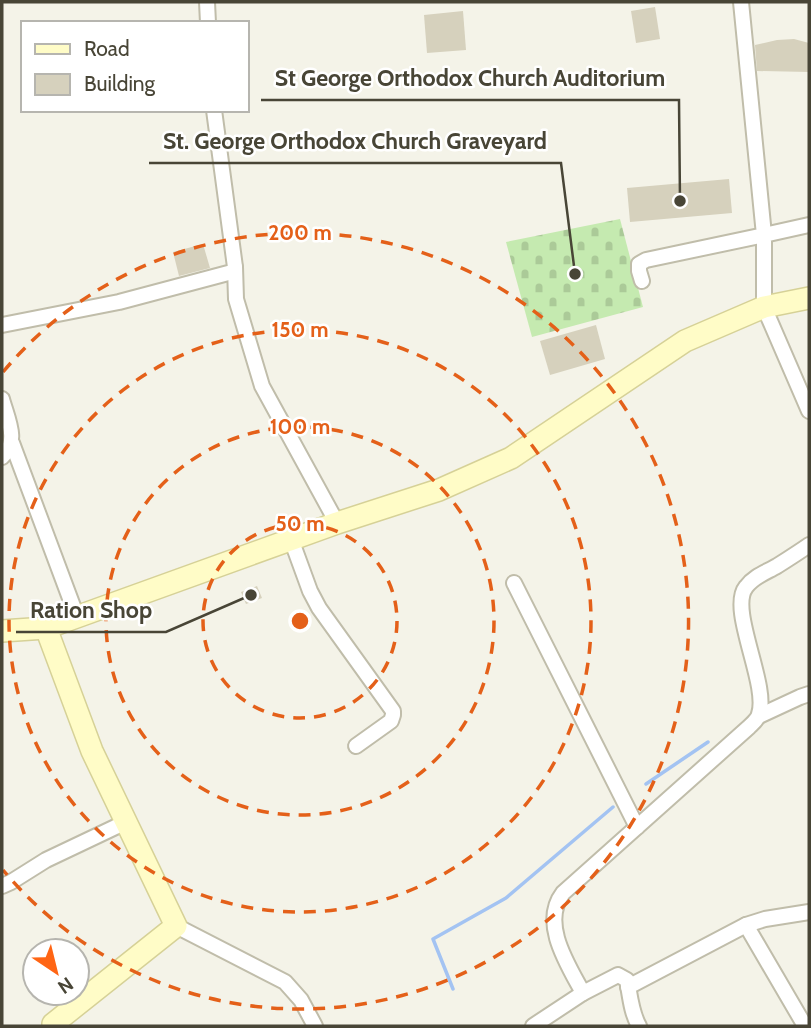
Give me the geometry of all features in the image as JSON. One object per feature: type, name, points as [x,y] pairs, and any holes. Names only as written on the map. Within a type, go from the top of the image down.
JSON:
[{"type":"street","points":[[207,2],[208,21]]},
{"type":"street","points":[[741,2],[764,235],[764,307],[809,411]]},
{"type":"street","points":[[214,112],[235,267],[236,299],[262,386],[337,523]]},
{"type":"street","points":[[642,281],[639,264],[646,260],[809,225]]},
{"type":"street","points":[[2,325],[227,275],[235,267]]},
{"type":"street","points":[[2,631],[46,628],[337,523],[439,490],[511,458],[685,341],[764,307],[809,298]]},
{"type":"street","points":[[2,399],[12,443],[77,617]]},
{"type":"street","points":[[2,457],[12,443]]},
{"type":"street","points":[[292,539],[310,592],[319,608],[393,711],[391,721],[356,746]]},
{"type":"street","points":[[759,716],[760,696],[741,612],[741,596],[744,588],[753,579],[809,545]]},
{"type":"street","points":[[514,583],[637,827]]},
{"type":"street","points":[[46,628],[92,751],[176,926],[285,982],[301,1000],[315,1026]]},
{"type":"street","points":[[583,993],[563,955],[556,931],[553,912],[563,893],[759,716],[809,694]]},
{"type":"street","points":[[2,886],[46,860],[126,822]]},
{"type":"street","points":[[628,987],[746,925],[809,912]]},
{"type":"street","points":[[746,925],[806,1026]]},
{"type":"street","points":[[52,1025],[176,926]]},
{"type":"street","points":[[533,1026],[583,993],[618,975],[627,980],[639,1026]]},
{"type":"green space","points":[[620,219],[643,307],[532,337],[506,242]]},
{"type":"building","points":[[655,7],[660,39],[636,43],[631,11]]},
{"type":"building","points":[[463,11],[466,50],[427,53],[424,15]]},
{"type":"building","points":[[794,39],[809,43],[809,72],[757,71],[755,45]]},
{"type":"building","points":[[729,179],[732,213],[630,222],[627,188]]},
{"type":"building","points":[[203,244],[210,268],[179,276],[173,252]]},
{"type":"building","points":[[596,325],[605,359],[550,375],[540,341]]},
{"type":"building","points":[[257,586],[262,598],[246,604],[241,592]]},
{"type":"waterway","points":[[646,784],[708,742]]},
{"type":"waterway","points":[[453,989],[433,939],[506,898],[613,807]]},
{"type":"place","name":"St George Orthodox Church Auditorium","points":[[680,201]]},
{"type":"place","name":"St. George Orthodox Church Graveyard","points":[[575,274]]},
{"type":"place","name":"Ration Shop","points":[[251,595]]}]
